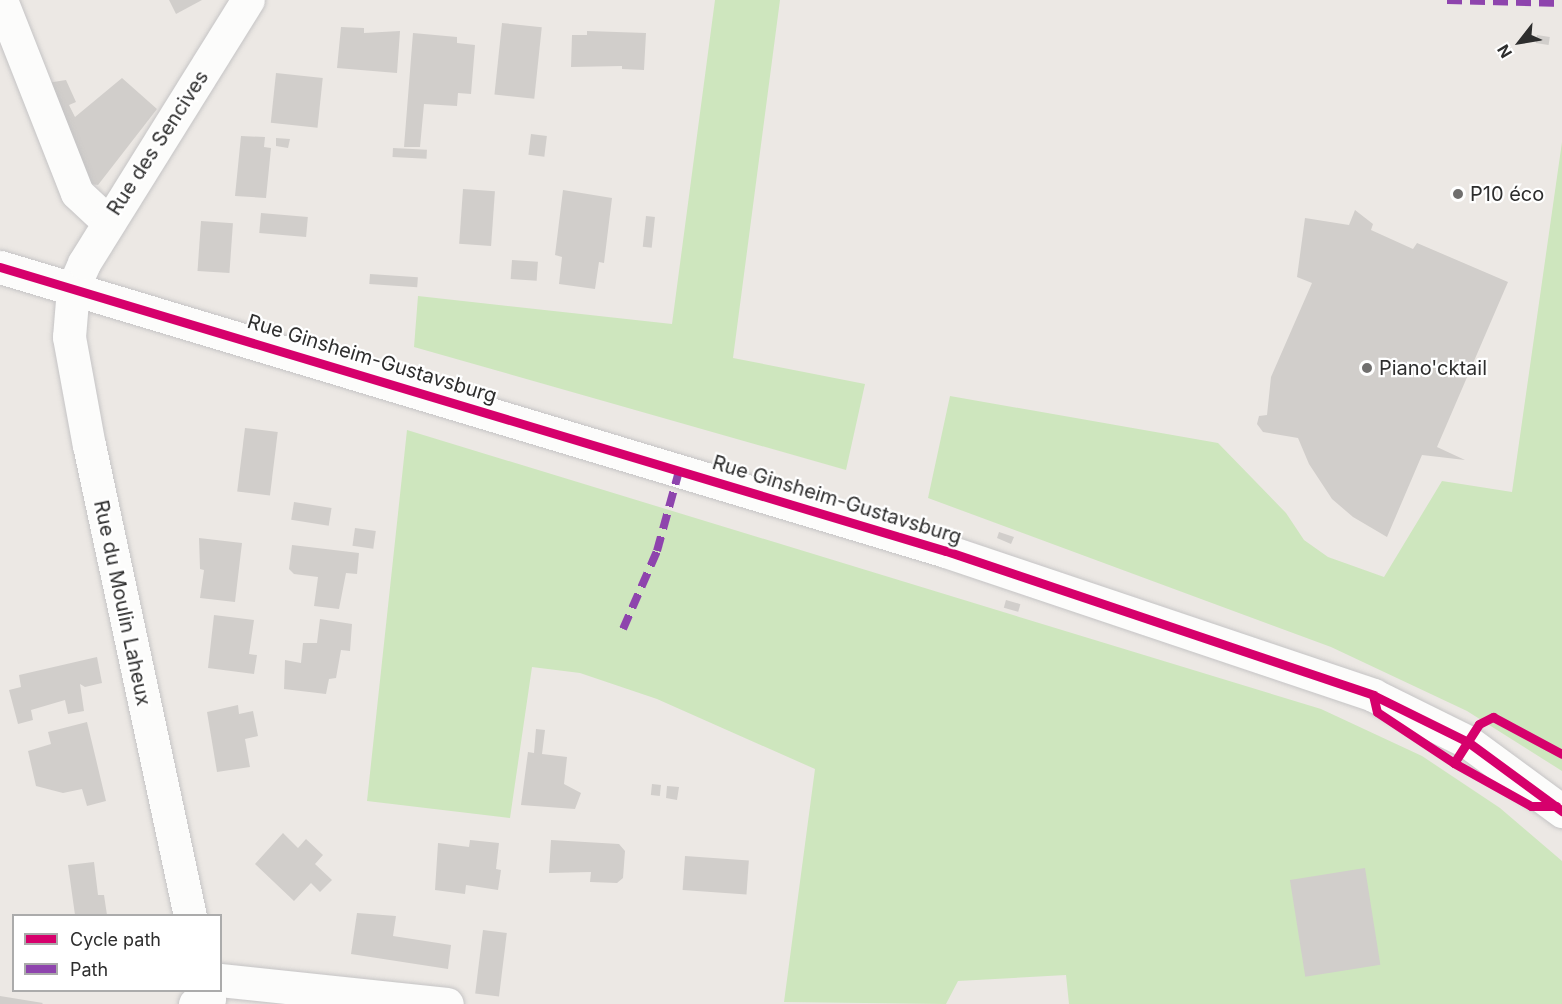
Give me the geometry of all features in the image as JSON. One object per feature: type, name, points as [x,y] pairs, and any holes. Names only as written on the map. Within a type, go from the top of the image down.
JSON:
[{"type":"street","points":[[2,0],[77,192],[106,221]]},
{"type":"street","name":"Rue des Sencives","points":[[73,288],[106,221],[144,171],[248,0]]},
{"type":"street","name":"Rue Ginsheim-Gustavsburg","points":[[0,267],[946,551],[1373,695],[1468,742],[1562,811]]},
{"type":"street","name":"Rue du Moulin Laheux","points":[[73,288],[69,337],[89,446],[190,914]]},
{"type":"street","points":[[208,995],[447,1004]]},
{"type":"green space","points":[[715,0],[780,0],[733,358],[865,384],[846,470],[414,347],[418,296],[672,324]]},
{"type":"green space","points":[[1562,142],[1562,771],[1467,711],[1331,647],[928,498],[950,396],[1218,443],[1286,513],[1304,540],[1328,557],[1384,577],[1442,481],[1512,492]]},
{"type":"green space","points":[[407,430],[1321,709],[1422,756],[1500,808],[1562,861],[1562,1004],[1069,1004],[1066,975],[958,981],[946,1004],[784,1002],[815,769],[657,699],[580,673],[532,667],[510,818],[367,801]]},
{"type":"building","points":[[169,0],[202,0],[176,14]]},
{"type":"building","points":[[502,23],[542,27],[534,99],[494,95]]},
{"type":"building","points":[[341,27],[364,28],[364,33],[400,31],[397,73],[337,68]]},
{"type":"building","points":[[587,31],[646,33],[644,70],[622,69],[622,66],[571,67],[572,35],[587,35]]},
{"type":"building","points":[[413,33],[457,37],[457,43],[475,45],[471,94],[458,93],[457,106],[424,104],[420,147],[404,147]]},
{"type":"building","points":[[1537,35],[1550,37],[1549,45],[1536,43]]},
{"type":"building","points":[[276,73],[323,78],[318,128],[271,123]]},
{"type":"building","points":[[122,78],[157,109],[98,185],[90,184],[47,83],[66,80],[76,102],[69,105],[75,117]]},
{"type":"building","points":[[531,134],[547,136],[544,157],[528,155]]},
{"type":"building","points":[[241,136],[265,137],[264,147],[271,148],[266,198],[235,196]]},
{"type":"building","points":[[276,138],[290,139],[288,148],[276,146]]},
{"type":"building","points":[[393,148],[427,150],[426,159],[393,157]]},
{"type":"building","points":[[463,189],[495,191],[491,246],[459,244]]},
{"type":"building","points":[[563,190],[612,198],[604,263],[599,262],[595,289],[559,284],[562,257],[555,255]]},
{"type":"building","name":"Piano'cktail","points":[[1355,210],[1373,224],[1371,230],[1413,249],[1417,243],[1508,282],[1437,447],[1465,460],[1422,455],[1387,537],[1353,517],[1332,499],[1309,464],[1298,438],[1263,432],[1257,424],[1259,416],[1267,415],[1271,377],[1312,283],[1297,277],[1305,218],[1349,225]]},
{"type":"building","points":[[261,213],[308,217],[306,237],[259,233]]},
{"type":"building","points":[[646,216],[655,217],[652,248],[643,247]]},
{"type":"building","points":[[201,221],[233,223],[229,273],[198,271]]},
{"type":"building","points":[[512,260],[538,262],[537,281],[511,279]]},
{"type":"building","points":[[370,274],[418,277],[417,287],[369,284]]},
{"type":"building","points":[[245,428],[278,432],[270,496],[237,492]]},
{"type":"building","points":[[294,502],[332,508],[329,526],[291,520]]},
{"type":"building","points":[[355,528],[376,531],[373,549],[352,546]]},
{"type":"building","points":[[999,532],[1014,537],[1011,544],[997,538]]},
{"type":"building","points":[[199,538],[242,543],[235,602],[200,598],[204,570],[200,569]]},
{"type":"building","points":[[292,545],[359,553],[357,574],[346,573],[339,609],[314,606],[318,577],[294,574],[289,569]]},
{"type":"building","points":[[1006,600],[1020,604],[1018,612],[1004,608]]},
{"type":"building","points":[[214,615],[254,620],[249,654],[257,655],[254,674],[208,668]]},
{"type":"building","points":[[320,619],[352,624],[350,651],[341,650],[336,678],[329,679],[326,694],[284,689],[285,660],[301,663],[303,643],[317,643]]},
{"type":"building","points":[[97,657],[102,683],[85,687],[80,684],[84,711],[68,714],[65,700],[31,710],[33,720],[18,724],[9,690],[21,687],[19,675]]},
{"type":"building","points":[[238,705],[239,714],[253,711],[258,736],[245,739],[250,767],[217,772],[207,712]]},
{"type":"building","points":[[87,722],[106,801],[87,806],[82,789],[63,793],[36,786],[28,751],[51,744],[48,732]]},
{"type":"building","points":[[536,729],[545,730],[542,754],[567,757],[564,784],[581,793],[575,809],[521,805],[528,752],[534,753]]},
{"type":"building","points":[[652,784],[661,785],[660,796],[651,795]]},
{"type":"building","points":[[667,786],[679,787],[677,800],[666,798]]},
{"type":"building","points":[[283,833],[298,848],[306,839],[323,855],[315,864],[332,880],[320,892],[311,883],[294,901],[255,864]]},
{"type":"building","points":[[470,840],[499,843],[496,869],[501,870],[498,890],[466,885],[465,894],[435,890],[438,843],[469,847]]},
{"type":"building","points":[[551,840],[619,844],[625,851],[623,878],[617,883],[590,882],[591,872],[549,873]]},
{"type":"building","points":[[685,856],[749,860],[746,894],[683,890]]},
{"type":"building","points":[[94,862],[98,895],[104,895],[107,914],[75,914],[68,865]]},
{"type":"building","points":[[1365,868],[1380,965],[1305,977],[1290,880]]},
{"type":"building","points":[[357,913],[396,916],[393,936],[451,945],[448,969],[351,954]]},
{"type":"building","points":[[483,930],[507,933],[499,996],[475,994]]},
{"type":"building","points":[[0,996],[43,1003],[0,1004]]},
{"type":"marked path","points":[[1447,0],[1562,3]]},
{"type":"marked path","points":[[623,629],[657,551],[679,471]]},
{"type":"cycle path","points":[[0,267],[946,551],[1373,695],[1468,742],[1562,811]]},
{"type":"cycle path","points":[[1373,695],[1377,712],[1454,763],[1531,806],[1556,806]]},
{"type":"cycle path","points":[[1454,763],[1479,724],[1493,717],[1562,754]]},
{"type":"place","name":"P10 éco","points":[[1458,194]]},
{"type":"place","name":"Piano'cktail","points":[[1367,368]]}]
